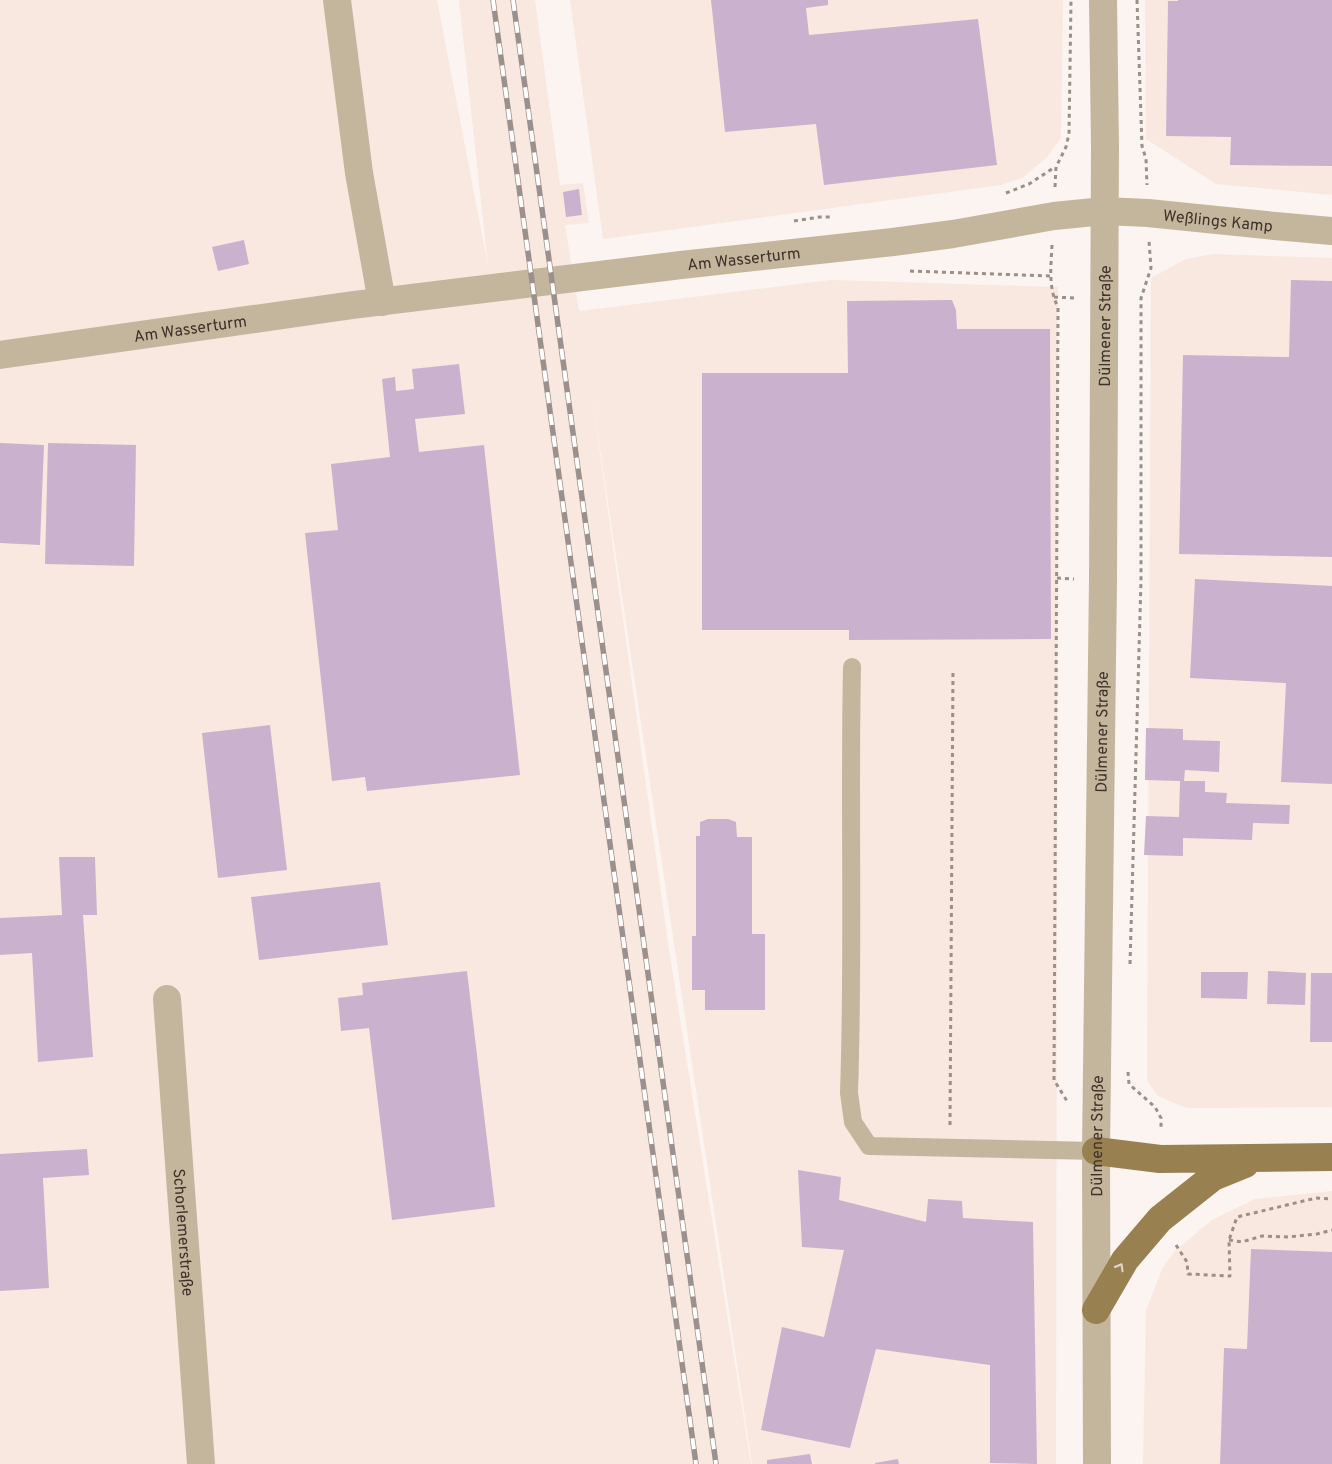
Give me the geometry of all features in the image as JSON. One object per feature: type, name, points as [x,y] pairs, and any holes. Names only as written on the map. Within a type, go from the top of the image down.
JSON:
[{"type":"main road","points":[[1096,1151],[1160,1158],[1332,1157]]},
{"type":"main road","points":[[1096,1310],[1125,1260],[1160,1219],[1213,1177],[1265,1157]]},
{"type":"street","points":[[337,0],[359,173],[382,302]]},
{"type":"street","name":"Dülmener Straße","points":[[1097,1464],[1096,1151],[1103,570],[1103,0]]},
{"type":"street","name":"Am Wasserturm","points":[[0,355],[382,302],[680,265],[893,242],[953,234],[1054,216],[1104,211]]},
{"type":"street","name":"Weßlings Kamp","points":[[1104,211],[1148,212],[1332,231]]},
{"type":"street","name":"Schorlemerstraße","points":[[167,999],[202,1464]]},
{"type":"lane","points":[[852,667],[852,899],[849,1093],[853,1122],[869,1146],[1096,1151]]},
{"type":"path","points":[[1056,167],[1066,147],[1068,134],[1071,0]]},
{"type":"path","points":[[1130,966],[1141,581],[1141,298],[1151,268],[1146,159],[1142,146],[1137,0]]},
{"type":"path","points":[[1050,276],[1053,297],[1058,307],[1054,1080],[1068,1104]]},
{"type":"path","points":[[950,1148],[953,670]]},
{"type":"path","points":[[1128,1064],[1129,1084],[1155,1107],[1161,1118],[1160,1158]]},
{"type":"path","points":[[1160,1219],[1187,1262],[1188,1274],[1230,1276],[1229,1240],[1237,1217],[1316,1198],[1332,1199]]},
{"type":"path","points":[[1229,1240],[1242,1242],[1262,1236],[1288,1237],[1317,1234],[1332,1230]]},
{"type":"shaded area","points":[[0,0],[437,0],[488,266],[459,0],[535,0],[560,185],[583,183],[589,223],[565,225],[579,311],[831,280],[1058,287],[1056,1464],[752,1464],[592,396],[669,950],[751,1464],[0,1464]]},
{"type":"shaded area","points":[[570,0],[1063,0],[1061,138],[1046,158],[1022,178],[1001,185],[603,239]]},
{"type":"shaded area","points":[[1145,0],[1332,0],[1332,195],[1216,184],[1146,139]]},
{"type":"shaded area","points":[[1213,254],[1332,258],[1332,1107],[1189,1108],[1157,1095],[1147,1080],[1151,278],[1186,259]]},
{"type":"shaded area","points":[[1332,1191],[1332,1464],[1143,1464],[1146,1311],[1162,1269],[1175,1251],[1212,1220],[1255,1199]]},
{"type":"building","points":[[711,0],[828,0],[828,5],[806,8],[809,35],[978,19],[997,165],[824,185],[816,124],[725,132]]},
{"type":"building","points":[[1332,0],[1332,166],[1230,165],[1231,137],[1166,136],[1168,1]]},
{"type":"building","points":[[579,189],[582,215],[566,217],[563,192]]},
{"type":"building","points":[[244,240],[249,264],[218,271],[212,247]]},
{"type":"building","points":[[1291,280],[1332,281],[1332,557],[1179,554],[1183,355],[1289,357]]},
{"type":"building","points":[[952,300],[956,310],[957,329],[1050,329],[1051,639],[849,640],[849,630],[702,630],[702,373],[848,373],[847,301]]},
{"type":"building","points":[[459,364],[465,414],[415,419],[419,452],[484,445],[520,775],[367,791],[365,777],[332,781],[305,533],[338,530],[331,464],[390,457],[382,379],[395,377],[396,391],[414,389],[412,369]]},
{"type":"building","points":[[0,443],[44,445],[40,545],[0,543]]},
{"type":"building","points":[[48,443],[136,445],[134,566],[45,564]]},
{"type":"building","points":[[1195,579],[1332,586],[1332,784],[1281,782],[1286,683],[1190,678]]},
{"type":"building","points":[[270,725],[287,870],[218,878],[202,733]]},
{"type":"building","points":[[1146,728],[1183,729],[1183,740],[1220,741],[1219,772],[1185,770],[1184,781],[1205,781],[1205,792],[1227,793],[1226,803],[1290,805],[1289,824],[1253,823],[1252,840],[1183,838],[1183,856],[1144,855],[1146,816],[1179,817],[1180,781],[1145,780]]},
{"type":"building","points":[[708,819],[728,819],[736,822],[737,837],[752,837],[752,934],[765,934],[765,1010],[705,1010],[705,990],[692,990],[692,936],[696,936],[696,836],[700,836],[700,822]]},
{"type":"building","points":[[59,857],[95,857],[97,915],[83,915],[93,1057],[38,1062],[32,953],[0,955],[0,918],[62,915]]},
{"type":"building","points":[[380,882],[388,945],[259,960],[251,897]]},
{"type":"building","points":[[467,971],[495,1207],[392,1220],[369,1028],[341,1031],[338,998],[363,995],[362,983]]},
{"type":"building","points":[[1268,971],[1306,973],[1305,1005],[1267,1004]]},
{"type":"building","points":[[1201,972],[1248,972],[1247,999],[1201,998]]},
{"type":"building","points":[[1311,973],[1332,973],[1332,1042],[1310,1042]]},
{"type":"building","points":[[87,1149],[89,1175],[43,1178],[49,1288],[0,1291],[0,1154]]},
{"type":"building","points":[[798,1170],[841,1177],[839,1200],[926,1222],[928,1199],[962,1201],[963,1218],[1033,1222],[1037,1464],[990,1463],[990,1365],[876,1349],[850,1448],[761,1430],[782,1327],[824,1337],[844,1250],[802,1247]]},
{"type":"building","points":[[1251,1249],[1332,1252],[1332,1464],[1220,1464],[1224,1348],[1247,1349]]},
{"type":"building","points":[[810,1454],[812,1464],[767,1464],[767,1460]]},
{"type":"building","points":[[898,1459],[899,1464],[875,1464],[875,1463]]},
{"type":"railway","points":[[493,0],[696,1464]]},
{"type":"railway","points":[[513,0],[716,1464]]}]
